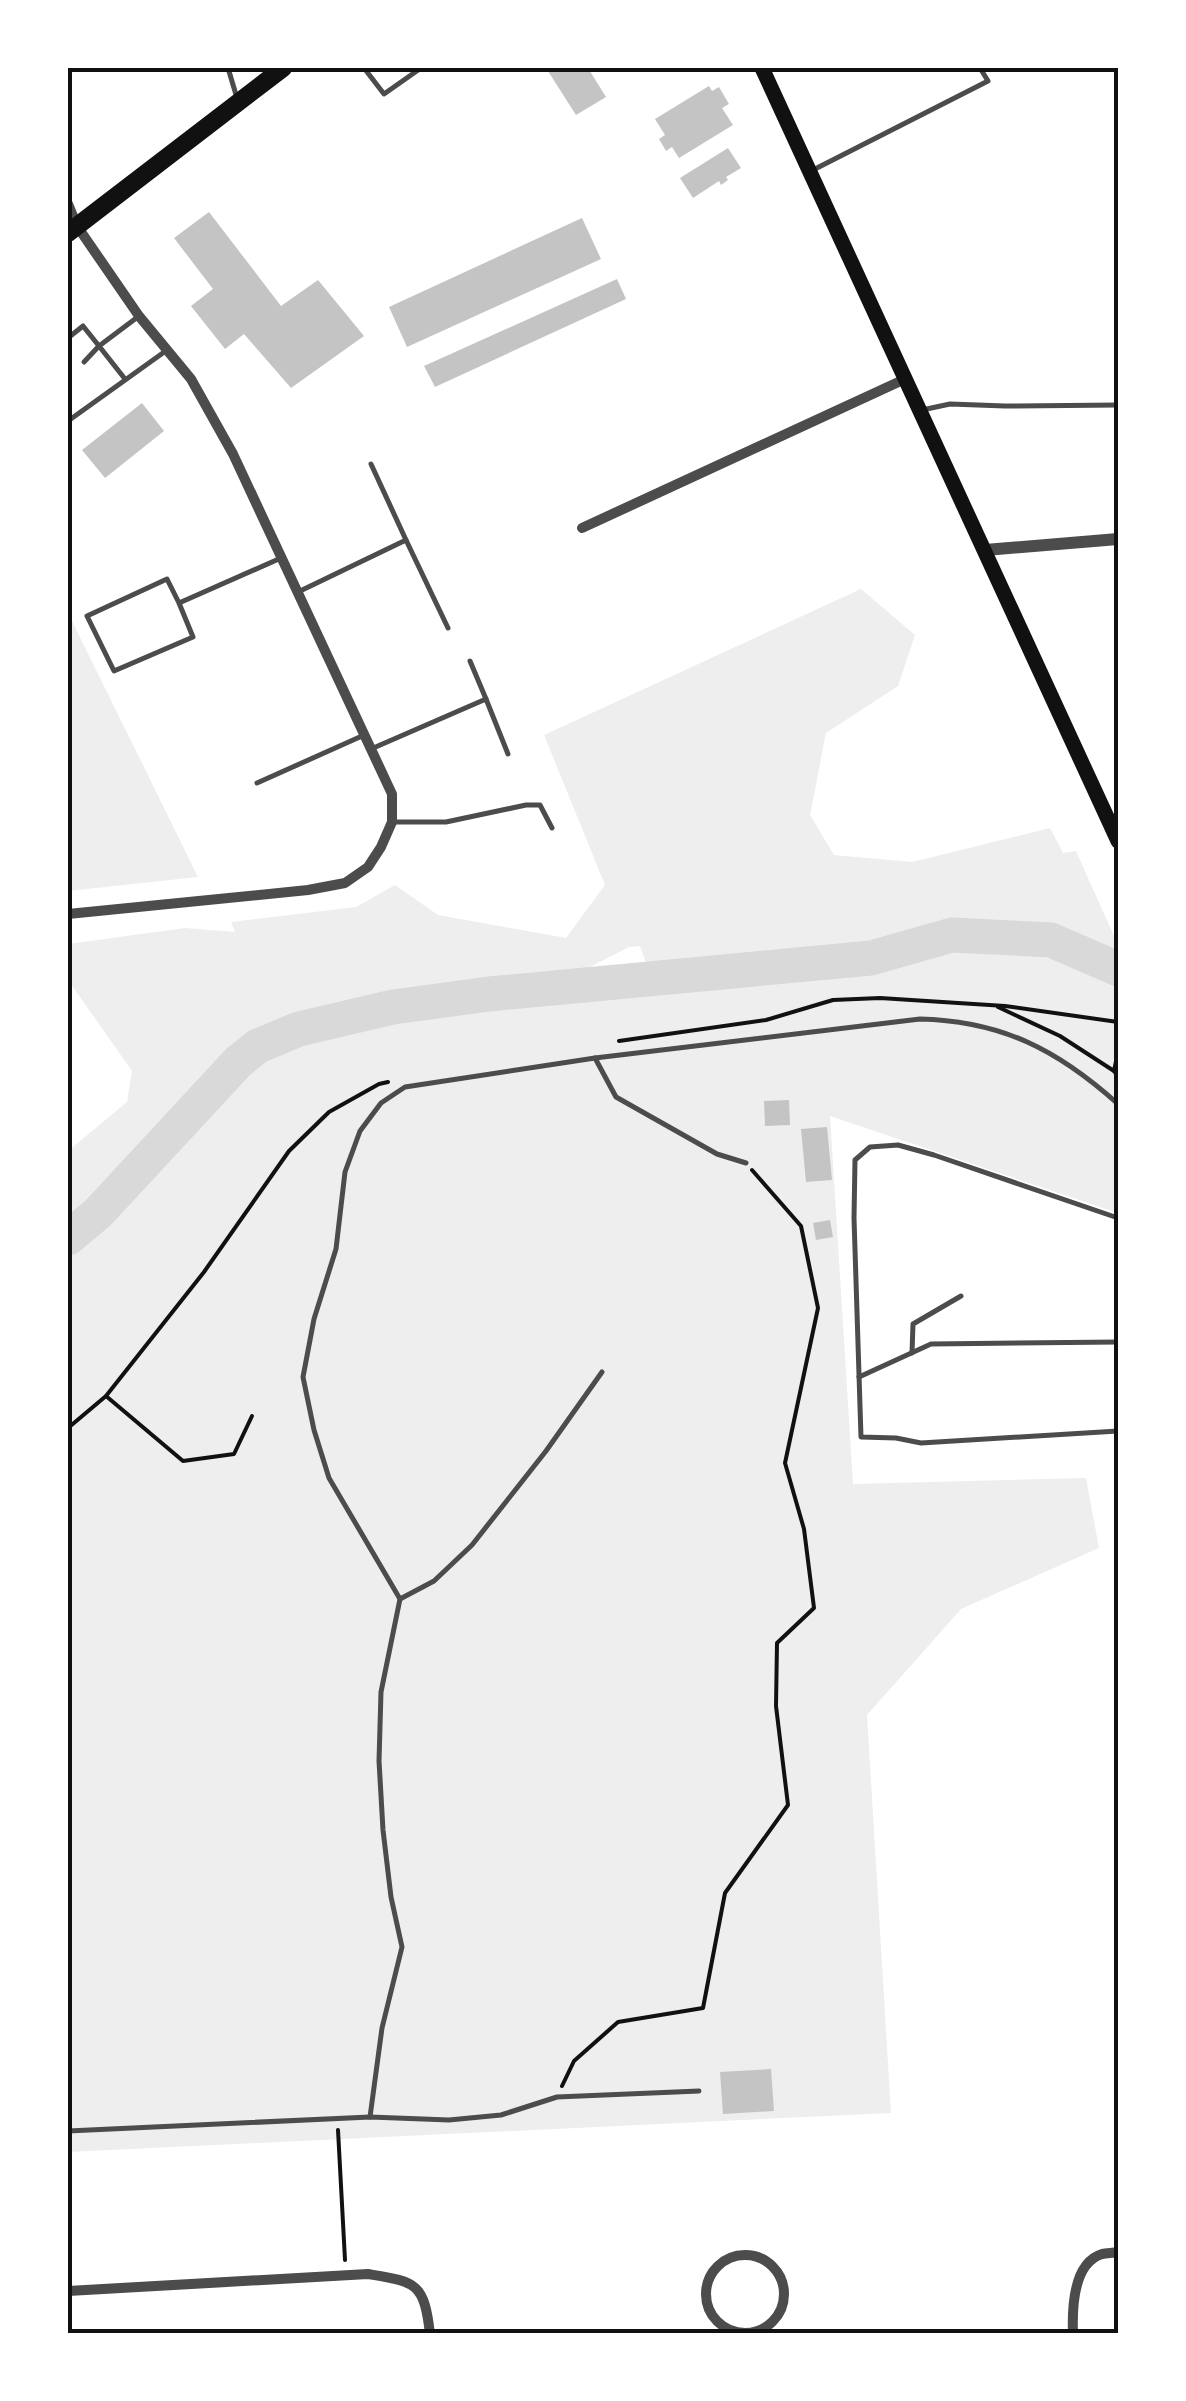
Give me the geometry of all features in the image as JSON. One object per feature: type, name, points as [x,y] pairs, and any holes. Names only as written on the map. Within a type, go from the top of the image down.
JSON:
[{"type":"main road","points":[[72,230],[283,68]]},
{"type":"main road","points":[[762,68],[1118,841]]},
{"type":"street","points":[[68,204],[72,230],[191,379],[233,454],[392,794],[392,822],[381,847],[368,867],[344,884],[68,914]]},
{"type":"street","points":[[582,528],[905,380]]},
{"type":"street","points":[[985,550],[1118,538]]},
{"type":"street","points":[[1073,2334],[1075,2288],[1098,2255],[1118,2252]]},
{"type":"street","points":[[734,2256],[756,2256],[772,2266],[783,2285],[783,2305],[777,2318],[752,2333],[730,2331],[714,2320],[706,2301],[709,2277],[719,2264],[734,2256]]},
{"type":"street","points":[[68,2291],[368,2274],[402,2280],[420,2290],[430,2334]]},
{"type":"lane","points":[[228,68],[238,102]]},
{"type":"lane","points":[[364,68],[384,94],[420,68]]},
{"type":"lane","points":[[811,171],[988,82],[980,68]]},
{"type":"lane","points":[[84,362],[139,316]]},
{"type":"lane","points":[[68,338],[84,326],[126,380]]},
{"type":"lane","points":[[68,422],[167,350]]},
{"type":"lane","points":[[919,411],[950,404],[1118,405]]},
{"type":"lane","points":[[371,464],[448,628]]},
{"type":"lane","points":[[298,592],[406,540]]},
{"type":"lane","points":[[180,603],[282,558]]},
{"type":"lane","points":[[167,578],[180,603],[192,637],[114,671],[87,616],[167,578]]},
{"type":"lane","points":[[470,660],[508,754]]},
{"type":"lane","points":[[372,750],[486,699]]},
{"type":"lane","points":[[258,783],[364,734]]},
{"type":"lane","points":[[392,822],[446,822],[540,804],[552,828]]},
{"type":"lane","points":[[370,2117],[382,2028],[402,1947],[383,1830],[380,1761],[381,1692],[400,1599],[329,1478],[303,1377],[314,1319],[336,1248],[345,1172],[360,1131],[382,1103],[405,1087],[594,1058],[920,1018],[997,1029],[1037,1046],[1088,1078],[1118,1104]]},
{"type":"lane","points":[[594,1058],[616,1098],[717,1154],[746,1163]]},
{"type":"lane","points":[[1118,1218],[898,1145],[870,1146],[855,1160],[861,1437],[922,1443],[1118,1431]]},
{"type":"lane","points":[[912,1353],[914,1324],[960,1296]]},
{"type":"lane","points":[[859,1378],[931,1344],[1118,1342]]},
{"type":"lane","points":[[400,1599],[434,1582],[472,1545],[602,1372]]},
{"type":"lane","points":[[68,2131],[370,2117],[448,2120],[501,2115],[557,2097],[699,2092]]},
{"type":"path","points":[[612,1042],[766,1020],[832,1000],[880,998],[994,1005],[1118,1022]]},
{"type":"path","points":[[994,1005],[1060,1036],[1118,1077]]},
{"type":"path","points":[[1114,1071],[1118,1052]]},
{"type":"path","points":[[68,1428],[106,1396],[204,1272],[289,1150],[328,1112],[379,1084],[397,1080]]},
{"type":"path","points":[[557,2097],[574,2062],[618,2022],[703,2008],[725,1893],[788,1805],[776,1706],[778,1644],[814,1608],[804,1530],[786,1463],[818,1308],[801,1226],[746,1163]]},
{"type":"path","points":[[106,1396],[183,1461],[234,1454],[252,1416]]},
{"type":"path","points":[[337,2119],[346,2275]]},
{"type":"shaded area","points":[[861,589],[915,635],[898,686],[826,733],[810,815],[834,855],[912,862],[1050,828],[1063,853],[1076,851],[1118,945],[1118,1213],[830,1116],[853,1484],[1086,1478],[1099,1548],[961,1609],[867,1715],[891,2113],[68,2152],[68,1151],[127,1102],[132,1071],[68,980],[68,944],[185,928],[235,932],[231,922],[356,907],[395,885],[438,915],[566,938],[605,885],[544,735]],"holes":[[[640,946],[646,963],[547,988],[532,978],[582,971],[629,947]]]},
{"type":"shaded area","points":[[68,613],[198,877],[68,891]]},
{"type":"building","points":[[546,68],[588,68],[606,97],[576,115]]},
{"type":"building","points":[[709,86],[712,91],[719,87],[729,104],[722,108],[733,125],[679,158],[672,147],[666,151],[659,139],[665,135],[655,119]]},
{"type":"building","points":[[728,148],[741,168],[721,185],[719,181],[693,198],[680,178]]},
{"type":"building","points":[[209,212],[281,306],[318,280],[364,336],[291,388],[244,334],[225,349],[191,306],[213,289],[174,238]]},
{"type":"building","points":[[582,218],[601,259],[407,347],[389,307]]},
{"type":"building","points":[[617,279],[626,299],[435,387],[424,366]]},
{"type":"building","points":[[142,403],[164,431],[105,478],[82,450]]},
{"type":"building","points":[[789,1100],[790,1125],[765,1126],[764,1101]]},
{"type":"building","points":[[827,1127],[832,1180],[806,1182],[801,1129]]},
{"type":"building","points":[[830,1220],[833,1237],[816,1240],[813,1223]]},
{"type":"building","points":[[771,2069],[774,2111],[723,2114],[720,2072]]},
{"type":"waterway","points":[[68,1238],[98,1213],[238,1062],[258,1046],[299,1029],[393,1007],[489,994],[871,958],[952,935],[1051,940],[1118,969]]}]
